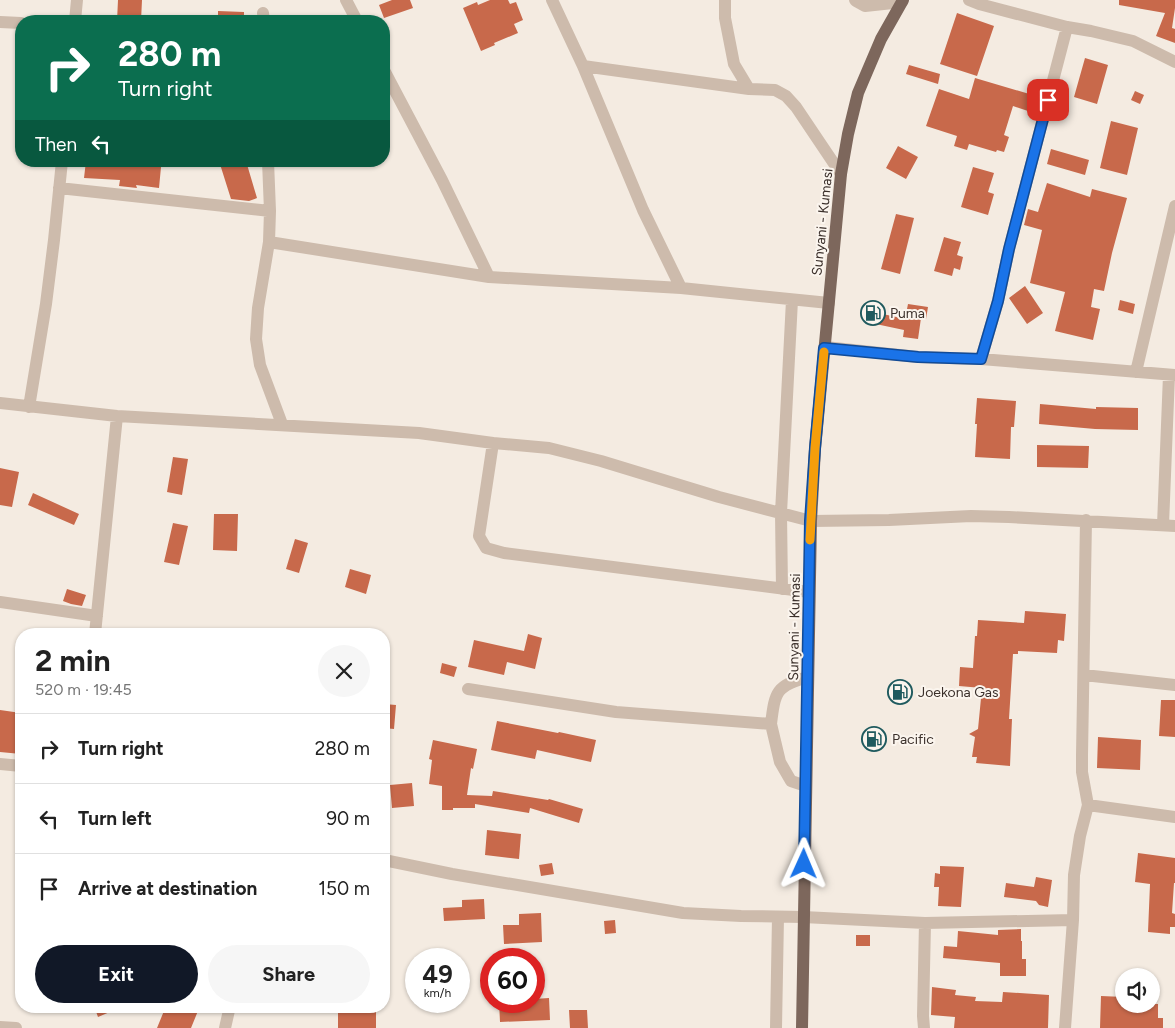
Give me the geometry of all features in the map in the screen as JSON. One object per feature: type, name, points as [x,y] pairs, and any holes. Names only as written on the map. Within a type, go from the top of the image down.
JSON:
[{"type":"main road","name":"Sunyani - Kumasi","points":[[802,1028],[810,521],[824,348],[841,174],[848,134],[858,93],[881,39],[902,1]]},
{"type":"street","points":[[76,15],[77,0]]},
{"type":"street","points":[[346,0],[354,15]]},
{"type":"street","points":[[552,0],[583,66],[643,210],[681,288]]},
{"type":"street","points":[[725,0],[725,18],[734,64],[749,89]]},
{"type":"street","points":[[855,0],[866,6],[902,1]]},
{"type":"street","points":[[969,0],[1067,27],[1133,41],[1175,62]]},
{"type":"street","points":[[0,22],[15,23]]},
{"type":"street","points":[[981,359],[998,301],[1009,249],[1067,27]]},
{"type":"street","points":[[583,66],[749,89],[775,90],[786,96],[796,107],[841,174]]},
{"type":"street","points":[[390,81],[442,180],[489,277]]},
{"type":"street","points":[[29,407],[46,304],[61,167]]},
{"type":"street","points":[[268,167],[269,242],[258,308],[256,339],[260,365],[282,424]]},
{"type":"street","points":[[59,188],[270,211]]},
{"type":"street","points":[[1136,372],[1175,206]]},
{"type":"street","points":[[269,242],[489,277],[681,288],[829,303]]},
{"type":"street","points":[[782,589],[781,513],[792,300]]},
{"type":"street","points":[[0,403],[117,416],[419,433],[548,448],[601,461],[719,497],[810,521],[898,520],[971,516],[1169,525],[1172,375],[981,359],[918,357],[824,348]]},
{"type":"street","points":[[96,628],[117,416]]},
{"type":"street","points":[[493,443],[479,536],[486,548],[513,554],[809,592]]},
{"type":"street","points":[[1065,1028],[1076,855],[1088,804],[1082,772],[1086,520]]},
{"type":"street","points":[[0,602],[97,616]]},
{"type":"street","points":[[1084,675],[1175,685]]},
{"type":"street","points":[[806,786],[791,781],[780,762],[771,724],[776,694],[783,686],[808,677]]},
{"type":"street","points":[[468,689],[616,712],[771,724]]},
{"type":"street","points":[[0,764],[15,765]]},
{"type":"street","points":[[1088,804],[1175,818]]},
{"type":"street","points":[[390,861],[452,874],[683,913],[925,923],[1073,920]]},
{"type":"street","points":[[776,1028],[778,917]]},
{"type":"street","points":[[924,1028],[925,923]]},
{"type":"street","points":[[225,1028],[228,1013]]},
{"type":"street","points":[[0,1027],[16,1028]]},
{"type":"building","points":[[118,0],[142,0],[141,15],[117,15]]},
{"type":"building","points":[[392,0],[410,0],[413,8],[390,16],[383,15],[379,5]]},
{"type":"building","points":[[490,0],[508,0],[510,4],[516,2],[523,20],[514,24],[518,33],[494,43],[495,45],[481,51],[463,8],[477,2],[478,5]]},
{"type":"building","points":[[1119,0],[1175,0],[1172,28],[1175,29],[1175,43],[1156,36],[1165,13],[1119,5]]},
{"type":"building","points":[[218,11],[244,12],[244,15],[218,15]]},
{"type":"building","points":[[957,13],[994,26],[977,76],[940,64]]},
{"type":"building","points":[[1085,58],[1108,65],[1097,104],[1074,97]]},
{"type":"building","points":[[909,65],[940,74],[938,84],[906,74]]},
{"type":"building","points":[[975,78],[1036,96],[1031,112],[1013,106],[1004,135],[1009,137],[1004,152],[997,150],[996,152],[969,144],[967,150],[954,146],[957,136],[926,126],[939,89],[969,99]]},
{"type":"building","points":[[1135,91],[1144,95],[1140,104],[1131,100]]},
{"type":"building","points":[[1111,121],[1138,128],[1127,175],[1100,168]]},
{"type":"building","points":[[898,146],[918,157],[906,179],[886,168]]},
{"type":"building","points":[[1051,149],[1089,160],[1085,175],[1047,164]]},
{"type":"building","points":[[85,167],[161,167],[159,188],[136,185],[137,188],[119,186],[120,180],[84,178]]},
{"type":"building","points":[[221,167],[248,167],[257,198],[249,201],[231,199]]},
{"type":"building","points":[[973,167],[994,173],[988,192],[994,194],[988,215],[961,207]]},
{"type":"building","points":[[1047,183],[1090,197],[1092,189],[1127,198],[1104,291],[1094,289],[1091,307],[1100,309],[1093,340],[1055,331],[1065,292],[1030,283],[1042,230],[1024,225],[1028,209],[1038,212]]},
{"type":"building","points":[[896,214],[914,218],[900,274],[881,269]]},
{"type":"building","points":[[944,237],[961,242],[957,255],[963,257],[960,270],[954,268],[952,276],[934,271]]},
{"type":"building","points":[[1025,286],[1043,313],[1027,324],[1009,298]]},
{"type":"building","points":[[1120,300],[1135,304],[1133,314],[1118,310]]},
{"type":"building","points":[[908,304],[928,307],[926,319],[921,318],[918,339],[903,337],[904,330],[871,323],[874,312],[905,319]]},
{"type":"building","points":[[977,398],[1016,401],[1014,427],[1011,427],[1010,459],[975,457]]},
{"type":"building","points":[[1040,404],[1096,409],[1096,407],[1138,408],[1138,430],[1095,429],[1039,424]]},
{"type":"building","points":[[1037,445],[1089,446],[1088,468],[1037,467]]},
{"type":"building","points":[[173,457],[188,459],[182,495],[167,492]]},
{"type":"building","points":[[0,468],[19,472],[12,507],[0,505]]},
{"type":"building","points":[[33,493],[79,514],[74,525],[28,505]]},
{"type":"building","points":[[214,514],[238,514],[237,551],[213,550]]},
{"type":"building","points":[[173,523],[188,526],[179,565],[164,562]]},
{"type":"building","points":[[295,539],[308,543],[299,573],[286,569]]},
{"type":"building","points":[[350,569],[371,575],[366,594],[345,587]]},
{"type":"building","points":[[67,589],[86,595],[82,606],[63,601]]},
{"type":"building","points":[[1025,611],[1066,614],[1064,641],[1058,640],[1057,653],[1018,651],[1018,654],[1013,654],[1009,719],[1012,719],[1010,766],[976,763],[977,757],[972,757],[975,737],[969,734],[978,729],[982,688],[959,686],[960,667],[973,668],[978,620],[1024,623]]},
{"type":"building","points":[[528,634],[542,638],[535,669],[507,662],[504,675],[468,667],[474,640],[524,651]]},
{"type":"building","points":[[442,663],[457,667],[454,677],[440,673]]},
{"type":"building","points":[[1161,700],[1175,700],[1175,737],[1159,736]]},
{"type":"building","points":[[390,704],[396,705],[394,729],[390,729]]},
{"type":"building","points":[[0,710],[15,712],[15,753],[0,752]]},
{"type":"building","points":[[497,721],[596,740],[591,762],[537,750],[535,759],[491,750]]},
{"type":"building","points":[[1098,737],[1141,740],[1140,770],[1097,768]]},
{"type":"building","points":[[433,740],[477,749],[473,769],[471,768],[467,795],[492,796],[493,791],[549,799],[583,809],[579,823],[530,808],[529,813],[475,804],[475,808],[442,810],[442,786],[429,784],[432,760],[429,759]]},
{"type":"building","points":[[412,783],[414,806],[392,808],[390,785]]},
{"type":"building","points":[[487,830],[521,834],[519,859],[485,855]]},
{"type":"building","points":[[1138,853],[1175,858],[1172,913],[1175,914],[1175,927],[1170,927],[1170,934],[1148,932],[1150,884],[1135,882]]},
{"type":"building","points":[[552,863],[554,874],[541,876],[539,865]]},
{"type":"building","points":[[940,866],[964,867],[961,907],[938,906],[939,887],[934,887],[935,873],[940,874]]},
{"type":"building","points":[[1036,877],[1052,880],[1048,907],[1039,905],[1036,901],[1004,897],[1006,883],[1034,887]]},
{"type":"building","points":[[484,899],[485,919],[444,921],[443,908],[462,907],[462,900]]},
{"type":"building","points":[[541,913],[542,942],[504,944],[503,925],[519,925],[519,914]]},
{"type":"building","points":[[615,920],[616,933],[605,934],[604,921]]},
{"type":"building","points":[[1021,929],[1022,959],[1026,959],[1026,976],[1000,976],[1000,963],[943,958],[944,946],[957,947],[958,931],[998,935],[998,930]]},
{"type":"building","points":[[856,935],[870,935],[870,946],[856,946]]},
{"type":"building","points":[[932,987],[956,990],[955,995],[976,997],[975,1001],[1002,1002],[1003,992],[1049,995],[1048,1028],[954,1028],[955,1017],[931,1015]]},
{"type":"building","points":[[1101,996],[1115,997],[1115,1013],[1158,1013],[1158,1018],[1163,1018],[1163,1028],[1100,1028]]},
{"type":"building","points":[[545,998],[549,998],[550,1020],[500,1022],[500,1013],[545,1013]]},
{"type":"building","points":[[569,1010],[587,1010],[588,1028],[570,1028]]},
{"type":"building","points":[[97,1013],[107,1013],[98,1017]]},
{"type":"building","points":[[163,1013],[197,1013],[191,1028],[157,1028]]},
{"type":"building","points":[[338,1013],[376,1013],[376,1028],[338,1028]]},
{"type":"slow traffic","points":[[810,540],[815,448],[824,352]]},
{"type":"place","name":"Puma","points":[[873,313]]},
{"type":"place","name":"Joekona Gas","points":[[900,692]]},
{"type":"place","name":"Pacific","points":[[874,739]]},
{"type":"route","points":[[804,864],[810,521],[824,348],[918,357],[981,359],[998,301],[1009,249],[1048,100]]}]
